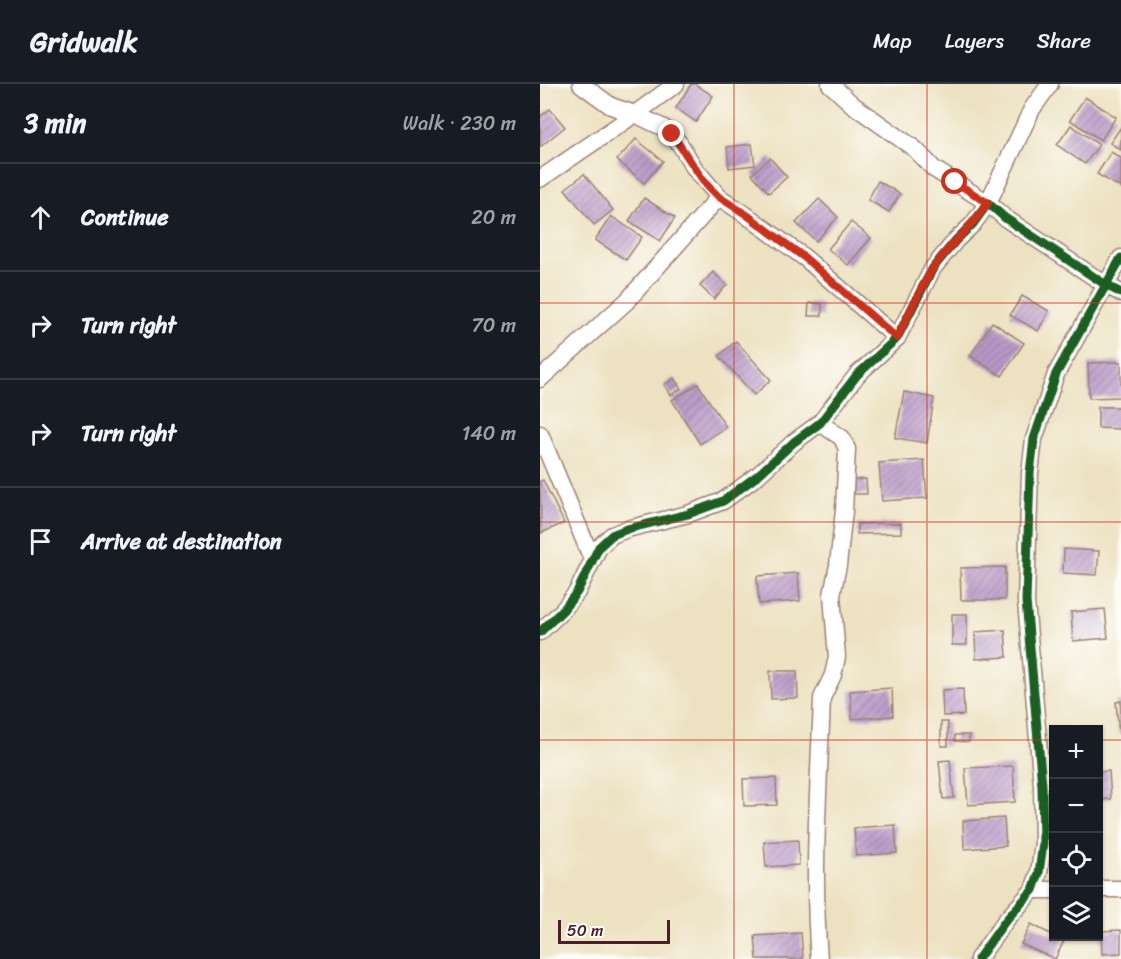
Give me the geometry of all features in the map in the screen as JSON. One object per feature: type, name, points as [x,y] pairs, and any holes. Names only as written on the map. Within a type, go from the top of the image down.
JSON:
[{"type":"street","points":[[581,84],[611,106],[635,114],[672,134],[705,183],[719,197],[805,258],[897,338]]},
{"type":"street","points":[[540,179],[676,84]]},
{"type":"street","points":[[830,84],[853,105],[915,149],[934,169],[1121,293]]},
{"type":"street","points":[[540,632],[563,610],[577,592],[599,547],[612,535],[688,514],[723,501],[757,476],[794,442],[820,423],[857,375],[897,338],[933,268],[956,240],[973,224],[988,203],[1032,109],[1050,84]]},
{"type":"street","points":[[540,379],[627,301],[719,197]]},
{"type":"street","points":[[978,959],[1006,920],[1033,890],[1040,873],[1043,843],[1042,786],[1026,601],[1030,473],[1034,439],[1056,374],[1121,258]]},
{"type":"street","points":[[819,959],[817,888],[822,699],[833,675],[837,657],[832,595],[844,511],[847,449],[842,438],[820,423]]},
{"type":"street","points":[[540,434],[592,559]]},
{"type":"street","points":[[1103,889],[1121,889]]},
{"type":"street","points":[[1033,890],[1049,890]]},
{"type":"building","points":[[691,84],[695,84],[713,96],[696,122],[676,108]]},
{"type":"building","points":[[1085,97],[1116,117],[1101,140],[1070,120]]},
{"type":"building","points":[[550,109],[565,127],[540,147],[540,117]]},
{"type":"building","points":[[1071,125],[1099,145],[1085,164],[1057,145]]},
{"type":"building","points":[[1121,127],[1121,150],[1110,143]]},
{"type":"building","points":[[636,139],[663,161],[644,183],[617,160]]},
{"type":"building","points":[[752,144],[755,165],[729,168],[727,147]]},
{"type":"building","points":[[1111,152],[1121,158],[1121,188],[1097,174]]},
{"type":"building","points":[[770,158],[787,177],[769,193],[752,174]]},
{"type":"building","points":[[584,174],[613,210],[594,225],[565,189]]},
{"type":"building","points":[[878,181],[900,194],[889,212],[868,200]]},
{"type":"building","points":[[644,198],[675,218],[660,241],[629,221]]},
{"type":"building","points":[[819,199],[838,217],[816,241],[796,223]]},
{"type":"building","points":[[611,216],[642,237],[626,260],[595,240]]},
{"type":"building","points":[[851,222],[871,238],[848,265],[828,249]]},
{"type":"building","points":[[713,272],[727,285],[714,299],[700,286]]},
{"type":"building","points":[[1022,296],[1049,311],[1038,331],[1010,315]]},
{"type":"building","points":[[809,303],[822,304],[822,316],[808,316]]},
{"type":"building","points":[[992,322],[1024,343],[1002,376],[970,356]]},
{"type":"building","points":[[736,341],[771,380],[754,395],[719,356]]},
{"type":"building","points":[[1121,362],[1121,397],[1089,398],[1088,363]]},
{"type":"building","points":[[674,378],[681,389],[671,395],[664,385]]},
{"type":"building","points":[[698,384],[726,427],[700,444],[672,400]]},
{"type":"building","points":[[904,392],[934,398],[927,443],[895,438]]},
{"type":"building","points":[[1098,407],[1121,407],[1121,429],[1098,428]]},
{"type":"building","points":[[924,460],[927,498],[882,501],[879,463]]},
{"type":"building","points":[[866,479],[867,494],[854,494],[853,480]]},
{"type":"building","points":[[543,480],[564,523],[541,533],[540,481]]},
{"type":"building","points":[[901,523],[901,533],[857,534],[857,524]]},
{"type":"building","points":[[1064,549],[1099,551],[1097,575],[1063,573]]},
{"type":"building","points":[[1005,567],[1005,600],[961,600],[960,568]]},
{"type":"building","points":[[798,573],[800,601],[759,604],[757,576]]},
{"type":"building","points":[[1105,609],[1108,638],[1073,641],[1071,612]]},
{"type":"building","points":[[952,614],[967,614],[967,645],[952,645]]},
{"type":"building","points":[[1005,630],[1007,657],[976,659],[975,632]]},
{"type":"building","points":[[770,671],[797,671],[798,698],[771,699]]},
{"type":"building","points":[[892,688],[893,716],[852,719],[850,691]]},
{"type":"building","points":[[963,689],[964,715],[943,716],[942,690]]},
{"type":"building","points":[[1121,701],[1121,734],[1119,734],[1116,702]]},
{"type":"building","points":[[941,722],[948,722],[948,746],[941,746]]},
{"type":"building","points":[[955,735],[969,735],[969,742],[955,741]]},
{"type":"building","points":[[950,760],[954,798],[943,799],[939,761]]},
{"type":"building","points":[[1013,766],[1015,802],[968,805],[965,768]]},
{"type":"building","points":[[1109,771],[1111,799],[1103,800],[1103,772]]},
{"type":"building","points":[[776,778],[777,805],[744,806],[743,779]]},
{"type":"building","points":[[1004,818],[1006,846],[964,849],[963,821]]},
{"type":"building","points":[[895,825],[897,853],[856,856],[854,828]]},
{"type":"building","points":[[798,840],[799,865],[766,867],[764,842]]},
{"type":"building","points":[[1031,924],[1049,933],[1049,941],[1064,941],[1055,959],[1021,944]]},
{"type":"building","points":[[1121,930],[1121,953],[1102,954],[1103,931]]},
{"type":"building","points":[[801,933],[803,959],[757,959],[755,936]]},
{"type":"cycle path","points":[[540,632],[563,610],[577,592],[599,547],[612,535],[688,514],[723,501],[757,476],[794,442],[820,423],[857,375],[897,338],[933,268],[956,240],[973,224],[988,203],[1005,218],[1121,293]]},
{"type":"cycle path","points":[[978,959],[1006,920],[1033,890],[1039,873],[1043,843],[1042,786],[1026,601],[1030,473],[1034,439],[1056,374],[1121,258]]},
{"type":"route","points":[[672,134],[705,183],[719,197],[805,258],[897,338],[933,268],[956,240],[973,224],[988,203],[955,182]]}]
